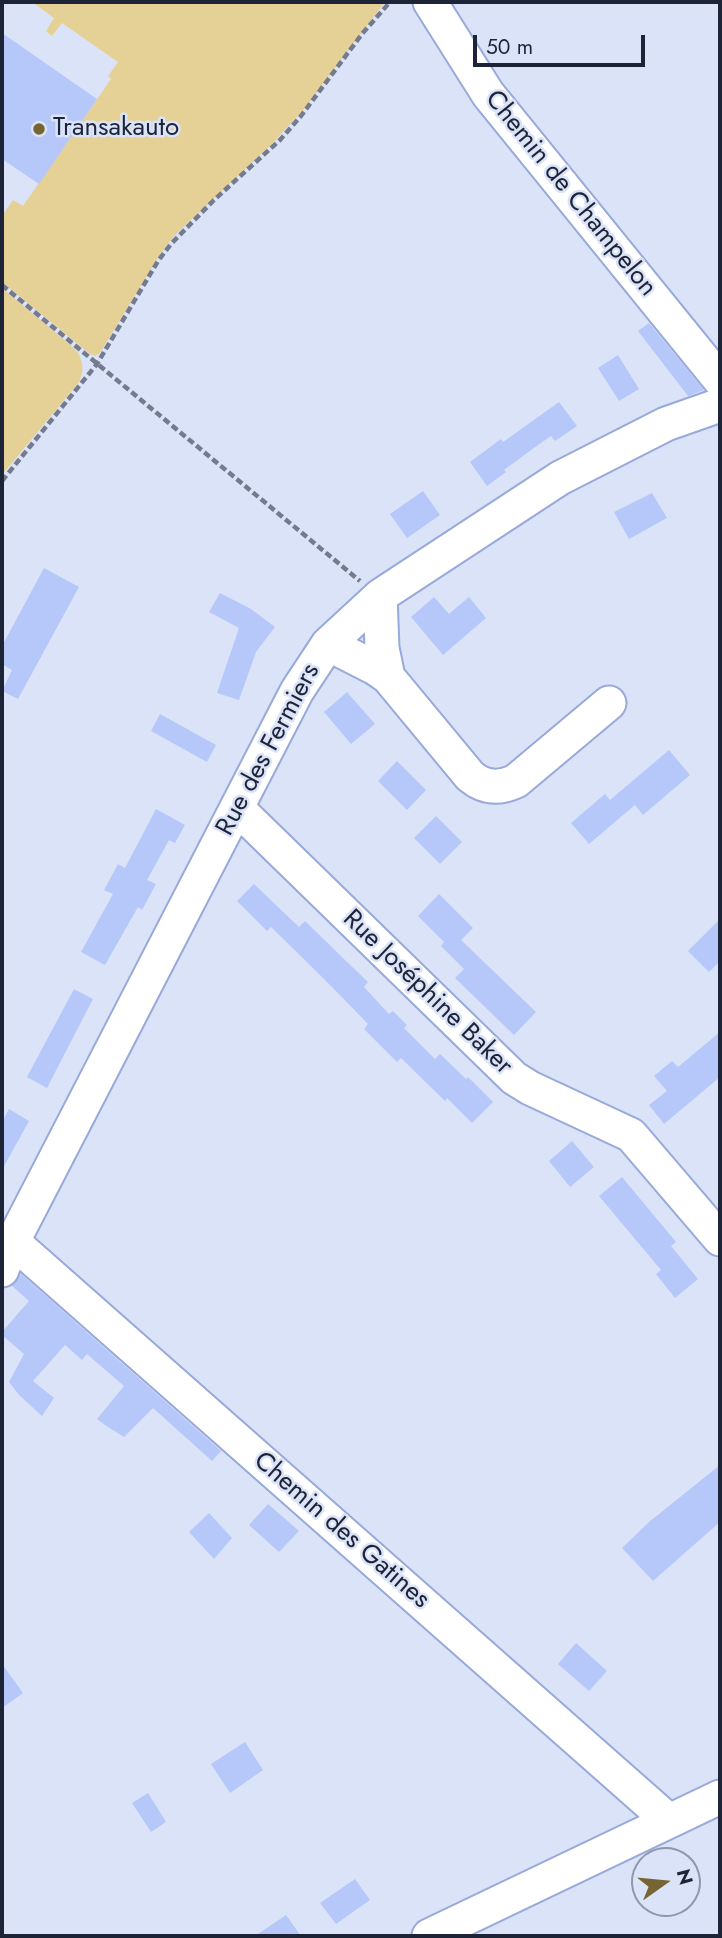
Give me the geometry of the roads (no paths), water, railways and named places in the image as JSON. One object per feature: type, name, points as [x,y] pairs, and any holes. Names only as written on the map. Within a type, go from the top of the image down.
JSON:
[{"type":"street","name":"Chemin de Champelon","points":[[430,2],[488,94],[720,380]]},
{"type":"street","name":"Rue des Fermiers","points":[[5,1252],[238,809],[297,691],[328,644],[380,596],[560,478],[666,424],[720,405]]},
{"type":"street","points":[[380,596],[383,648],[388,677]]},
{"type":"street","points":[[328,644],[376,668],[388,677],[470,776],[487,786],[516,781],[609,703]]},
{"type":"street","name":"Rue Joséphine Baker","points":[[238,809],[514,1078],[631,1135],[720,1239]]},
{"type":"street","name":"Chemin des Gatines","points":[[5,1252],[20,1248],[668,1820]]},
{"type":"street","points":[[429,1936],[720,1797]]},
{"type":"place","name":"Transakauto","points":[[39,129]]}]
